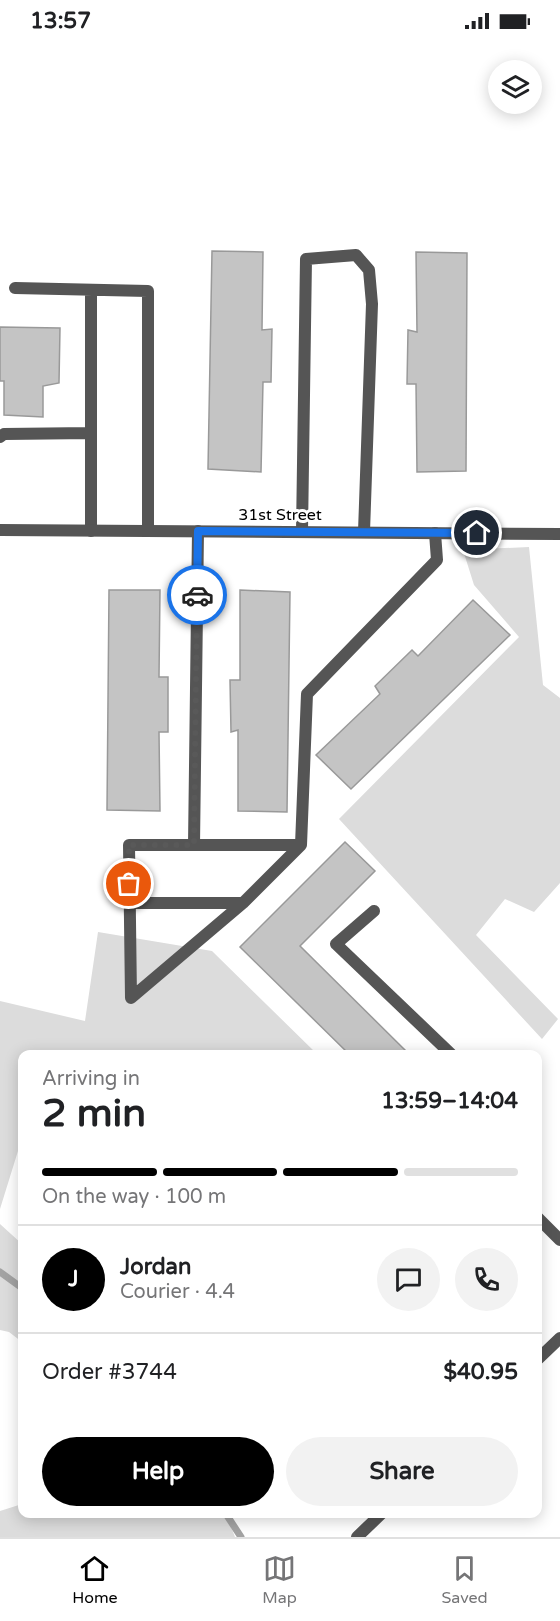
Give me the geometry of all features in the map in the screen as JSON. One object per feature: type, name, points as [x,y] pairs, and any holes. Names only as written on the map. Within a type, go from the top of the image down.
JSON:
[{"type":"street","points":[[302,532],[306,259],[356,255],[369,270],[372,304],[364,532]]},
{"type":"street","points":[[15,288],[148,291],[148,531]]},
{"type":"street","points":[[91,290],[91,531]]},
{"type":"street","points":[[0,437],[4,434],[91,433]]},
{"type":"street","name":"31st Street","points":[[0,530],[560,534]]},
{"type":"street","points":[[194,845],[198,531]]},
{"type":"street","points":[[301,845],[129,845],[131,998],[243,903],[301,845],[307,694],[437,560],[435,533]]},
{"type":"street","points":[[129,903],[243,903]]},
{"type":"street","points":[[374,911],[336,944],[447,1050]]},
{"type":"street","points":[[542,1221],[560,1240]]},
{"type":"street","points":[[542,1355],[560,1338]]},
{"type":"street","points":[[357,1537],[377,1518]]},
{"type":"shaded area","points":[[529,547],[543,685],[560,698],[560,883],[534,912],[505,899],[476,935],[558,1019],[542,1039],[339,819],[519,637],[474,585],[463,550]]},
{"type":"shaded area","points":[[98,932],[212,951],[313,1050],[18,1050],[18,1151],[0,1209],[0,1001],[85,1021]]},
{"type":"shaded area","points":[[0,1224],[18,1240],[18,1339],[9,1332],[0,1330]]},
{"type":"shaded area","points":[[18,1505],[18,1518],[228,1518],[235,1537],[0,1537],[0,1511]]},
{"type":"building","points":[[212,251],[263,252],[262,330],[272,329],[271,382],[263,382],[261,472],[208,469]]},
{"type":"building","points":[[416,252],[467,253],[466,471],[417,472],[416,384],[407,384],[408,330],[417,332]]},
{"type":"building","points":[[0,327],[60,328],[59,383],[43,386],[43,417],[4,415],[4,381],[0,381]]},
{"type":"building","points":[[109,590],[160,590],[159,677],[168,677],[168,732],[159,732],[160,811],[107,810]]},
{"type":"building","points":[[240,590],[290,592],[287,812],[238,811],[238,730],[231,732],[230,680],[240,680]]},
{"type":"building","points":[[473,600],[510,635],[351,789],[316,755],[380,694],[375,686],[412,650],[418,656]]},
{"type":"building","points":[[345,842],[375,871],[300,946],[405,1050],[345,1050],[240,947]]},
{"type":"waterway","points":[[0,1272],[18,1285]]},
{"type":"waterway","points":[[229,1518],[241,1537]]},
{"type":"way so far","points":[[129,884],[129,845],[194,845],[197,595]]},
{"type":"route","points":[[197,595],[198,531],[477,533]]}]
